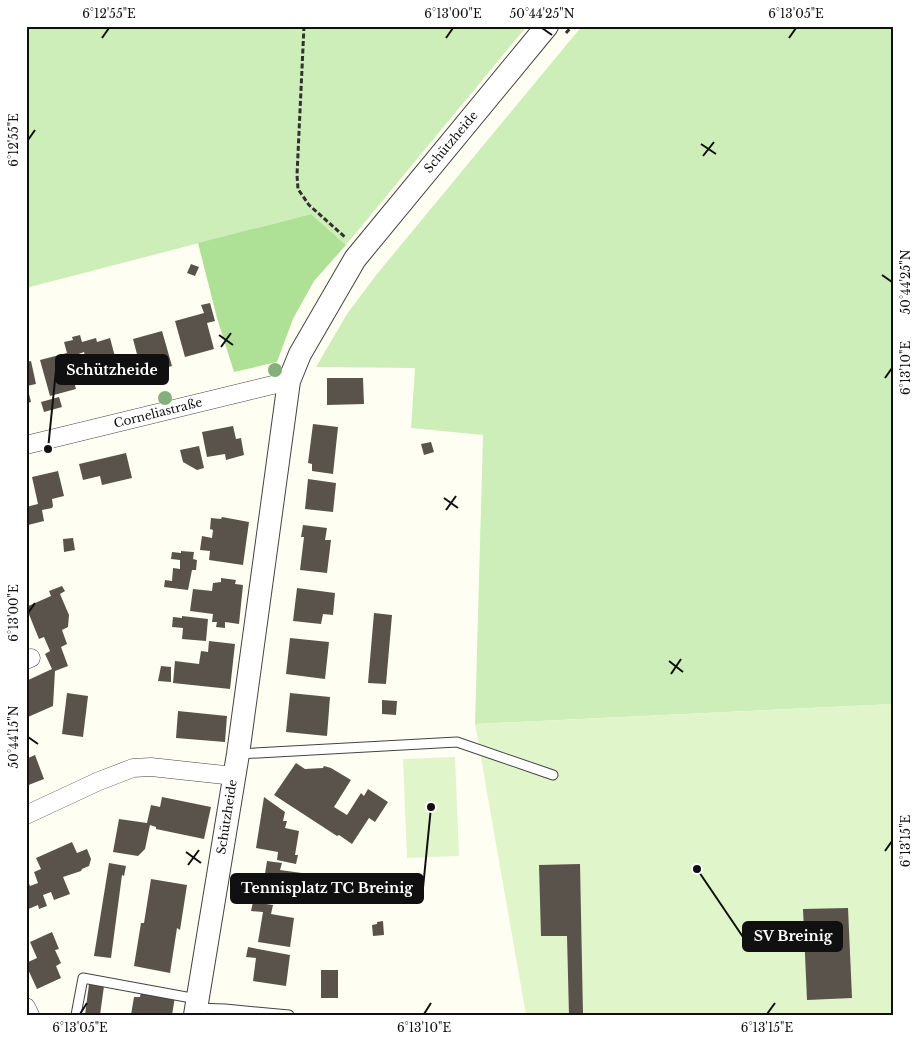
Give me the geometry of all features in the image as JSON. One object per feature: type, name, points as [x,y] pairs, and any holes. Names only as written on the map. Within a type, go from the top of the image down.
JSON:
[{"type":"street","name":"Schützheide","points":[[196,1007],[238,754],[289,381],[300,354],[358,255],[547,26]]},
{"type":"street","name":"Corneliastraße","points":[[26,446],[289,381]]},
{"type":"street","points":[[26,815],[99,781],[133,768],[151,767],[234,776]]},
{"type":"street","points":[[26,1007],[30,1015]]},
{"type":"lane","points":[[238,754],[457,742],[553,775]]},
{"type":"lane","points":[[76,1015],[83,978],[196,1007],[289,1015]]},
{"type":"path","points":[[304,26],[297,175],[298,189],[310,205],[358,255]]},
{"type":"green space","points":[[26,26],[527,26],[346,245],[311,214],[26,288]]},
{"type":"green space","points":[[582,26],[894,26],[894,704],[475,724],[483,435],[411,428],[415,368],[316,367],[347,314],[377,274]]},
{"type":"green space","points":[[311,214],[346,245],[314,281],[293,319],[277,362],[234,372],[217,318],[198,243]]},
{"type":"green space","points":[[894,704],[894,1015],[526,1015],[475,724]]},
{"type":"green space","points":[[455,757],[459,856],[407,858],[403,759]]},
{"type":"building","points":[[191,264],[199,267],[195,276],[187,273]]},
{"type":"building","points":[[210,303],[215,321],[207,323],[214,349],[185,357],[175,321],[204,313],[201,305]]},
{"type":"building","points":[[162,331],[172,366],[143,374],[143,377],[121,383],[118,373],[92,380],[84,352],[68,358],[76,389],[50,396],[40,360],[67,353],[64,342],[73,340],[72,337],[80,335],[82,342],[96,338],[97,342],[110,338],[117,364],[124,362],[125,366],[139,362],[133,339]]},
{"type":"building","points":[[31,361],[36,384],[27,386],[31,402],[26,403],[26,362]]},
{"type":"building","points":[[327,378],[363,378],[364,404],[327,405]]},
{"type":"building","points":[[59,397],[62,407],[44,412],[41,402]]},
{"type":"building","points":[[313,424],[338,427],[333,474],[312,471],[312,464],[308,463]]},
{"type":"building","points":[[233,426],[236,439],[241,438],[244,455],[226,460],[225,454],[207,457],[202,432]]},
{"type":"building","points":[[431,442],[434,452],[424,455],[421,444]]},
{"type":"building","points":[[199,446],[204,468],[197,470],[183,462],[180,450]]},
{"type":"building","points":[[126,453],[132,478],[102,485],[100,476],[83,480],[79,464]]},
{"type":"building","points":[[58,471],[64,496],[52,499],[52,508],[42,510],[44,521],[28,525],[26,507],[38,504],[32,477]]},
{"type":"building","points":[[308,479],[336,483],[333,512],[305,509]]},
{"type":"building","points":[[222,517],[249,522],[243,565],[209,560],[210,551],[200,550],[202,536],[212,538],[213,530],[210,529],[211,518],[221,519]]},
{"type":"building","points":[[303,525],[327,528],[325,540],[331,540],[327,573],[300,570],[304,537],[301,537]]},
{"type":"building","points":[[73,538],[75,550],[64,552],[63,539]]},
{"type":"building","points":[[181,551],[194,552],[193,559],[197,560],[196,570],[192,570],[188,590],[164,587],[165,580],[172,581],[173,568],[180,569],[180,560],[171,559],[172,552],[181,553]]},
{"type":"building","points":[[221,578],[236,580],[235,584],[243,585],[239,624],[225,622],[225,628],[216,627],[217,622],[212,622],[213,614],[190,611],[193,589],[212,591],[213,583],[221,582]]},
{"type":"building","points":[[62,586],[65,591],[60,594],[69,615],[68,627],[62,630],[67,644],[61,647],[68,666],[55,671],[53,706],[28,717],[26,714],[26,681],[52,669],[45,654],[50,651],[44,637],[39,639],[26,607],[51,596],[49,591]]},
{"type":"building","points":[[297,588],[335,593],[333,615],[323,614],[321,624],[293,621]]},
{"type":"building","points":[[374,613],[392,615],[386,684],[368,683]]},
{"type":"building","points":[[182,616],[208,619],[206,641],[182,639],[183,628],[172,627],[173,617],[182,618]]},
{"type":"building","points":[[290,638],[329,642],[325,679],[286,674]]},
{"type":"building","points":[[209,641],[235,644],[230,689],[173,683],[175,661],[199,664],[201,651],[208,652]]},
{"type":"building","points":[[161,666],[171,667],[171,682],[158,681]]},
{"type":"building","points":[[67,693],[88,696],[83,737],[62,734]]},
{"type":"building","points":[[290,693],[330,697],[327,736],[286,732]]},
{"type":"building","points":[[382,700],[397,701],[396,715],[382,714]]},
{"type":"building","points":[[178,711],[227,716],[225,742],[176,738]]},
{"type":"building","points":[[35,755],[44,779],[26,786],[26,759]]},
{"type":"building","points":[[296,763],[305,769],[323,768],[324,766],[331,768],[351,780],[334,807],[347,815],[361,793],[364,796],[368,789],[388,802],[375,822],[369,818],[352,844],[274,795]]},
{"type":"building","points":[[162,797],[211,807],[204,839],[156,829],[156,827],[150,825],[145,849],[138,856],[113,852],[119,819],[147,823],[151,805],[160,807]]},
{"type":"building","points":[[264,797],[285,812],[283,821],[287,821],[285,828],[299,831],[295,855],[298,855],[296,864],[277,860],[278,852],[256,848]]},
{"type":"building","points":[[72,842],[77,853],[87,849],[91,859],[89,866],[63,877],[70,894],[54,900],[51,892],[43,895],[47,906],[39,909],[38,905],[26,910],[26,878],[30,886],[38,883],[34,872],[41,869],[36,858]]},
{"type":"building","points":[[267,861],[282,863],[280,870],[316,875],[312,902],[262,893]]},
{"type":"building","points":[[109,863],[126,866],[124,876],[122,875],[111,958],[94,956]]},
{"type":"building","points":[[580,864],[583,1015],[569,1015],[567,936],[541,936],[539,865]]},
{"type":"building","points":[[151,879],[187,885],[180,930],[177,928],[170,973],[134,966],[141,923],[144,923]]},
{"type":"building","points":[[253,902],[273,905],[271,914],[294,918],[290,947],[258,942],[263,912],[251,911]]},
{"type":"building","points":[[848,908],[852,998],[807,1000],[803,909]]},
{"type":"building","points":[[383,921],[384,935],[373,936],[372,925]]},
{"type":"building","points":[[52,932],[59,949],[55,950],[61,963],[56,966],[61,978],[37,989],[26,965],[26,963],[37,958],[30,942]]},
{"type":"building","points":[[248,947],[290,955],[286,986],[253,981],[256,958],[246,957]]},
{"type":"building","points":[[321,970],[338,970],[338,998],[321,998]]},
{"type":"building","points":[[89,984],[104,986],[100,1015],[85,1015]]},
{"type":"building","points":[[141,992],[175,997],[172,1015],[131,1015],[134,997],[140,997]]},
{"type":"place","name":"Schützheide","points":[[48,449]]},
{"type":"place","name":"Tennisplatz TC Breinig","points":[[431,807]]},
{"type":"place","name":"SV Breinig","points":[[697,869]]}]
